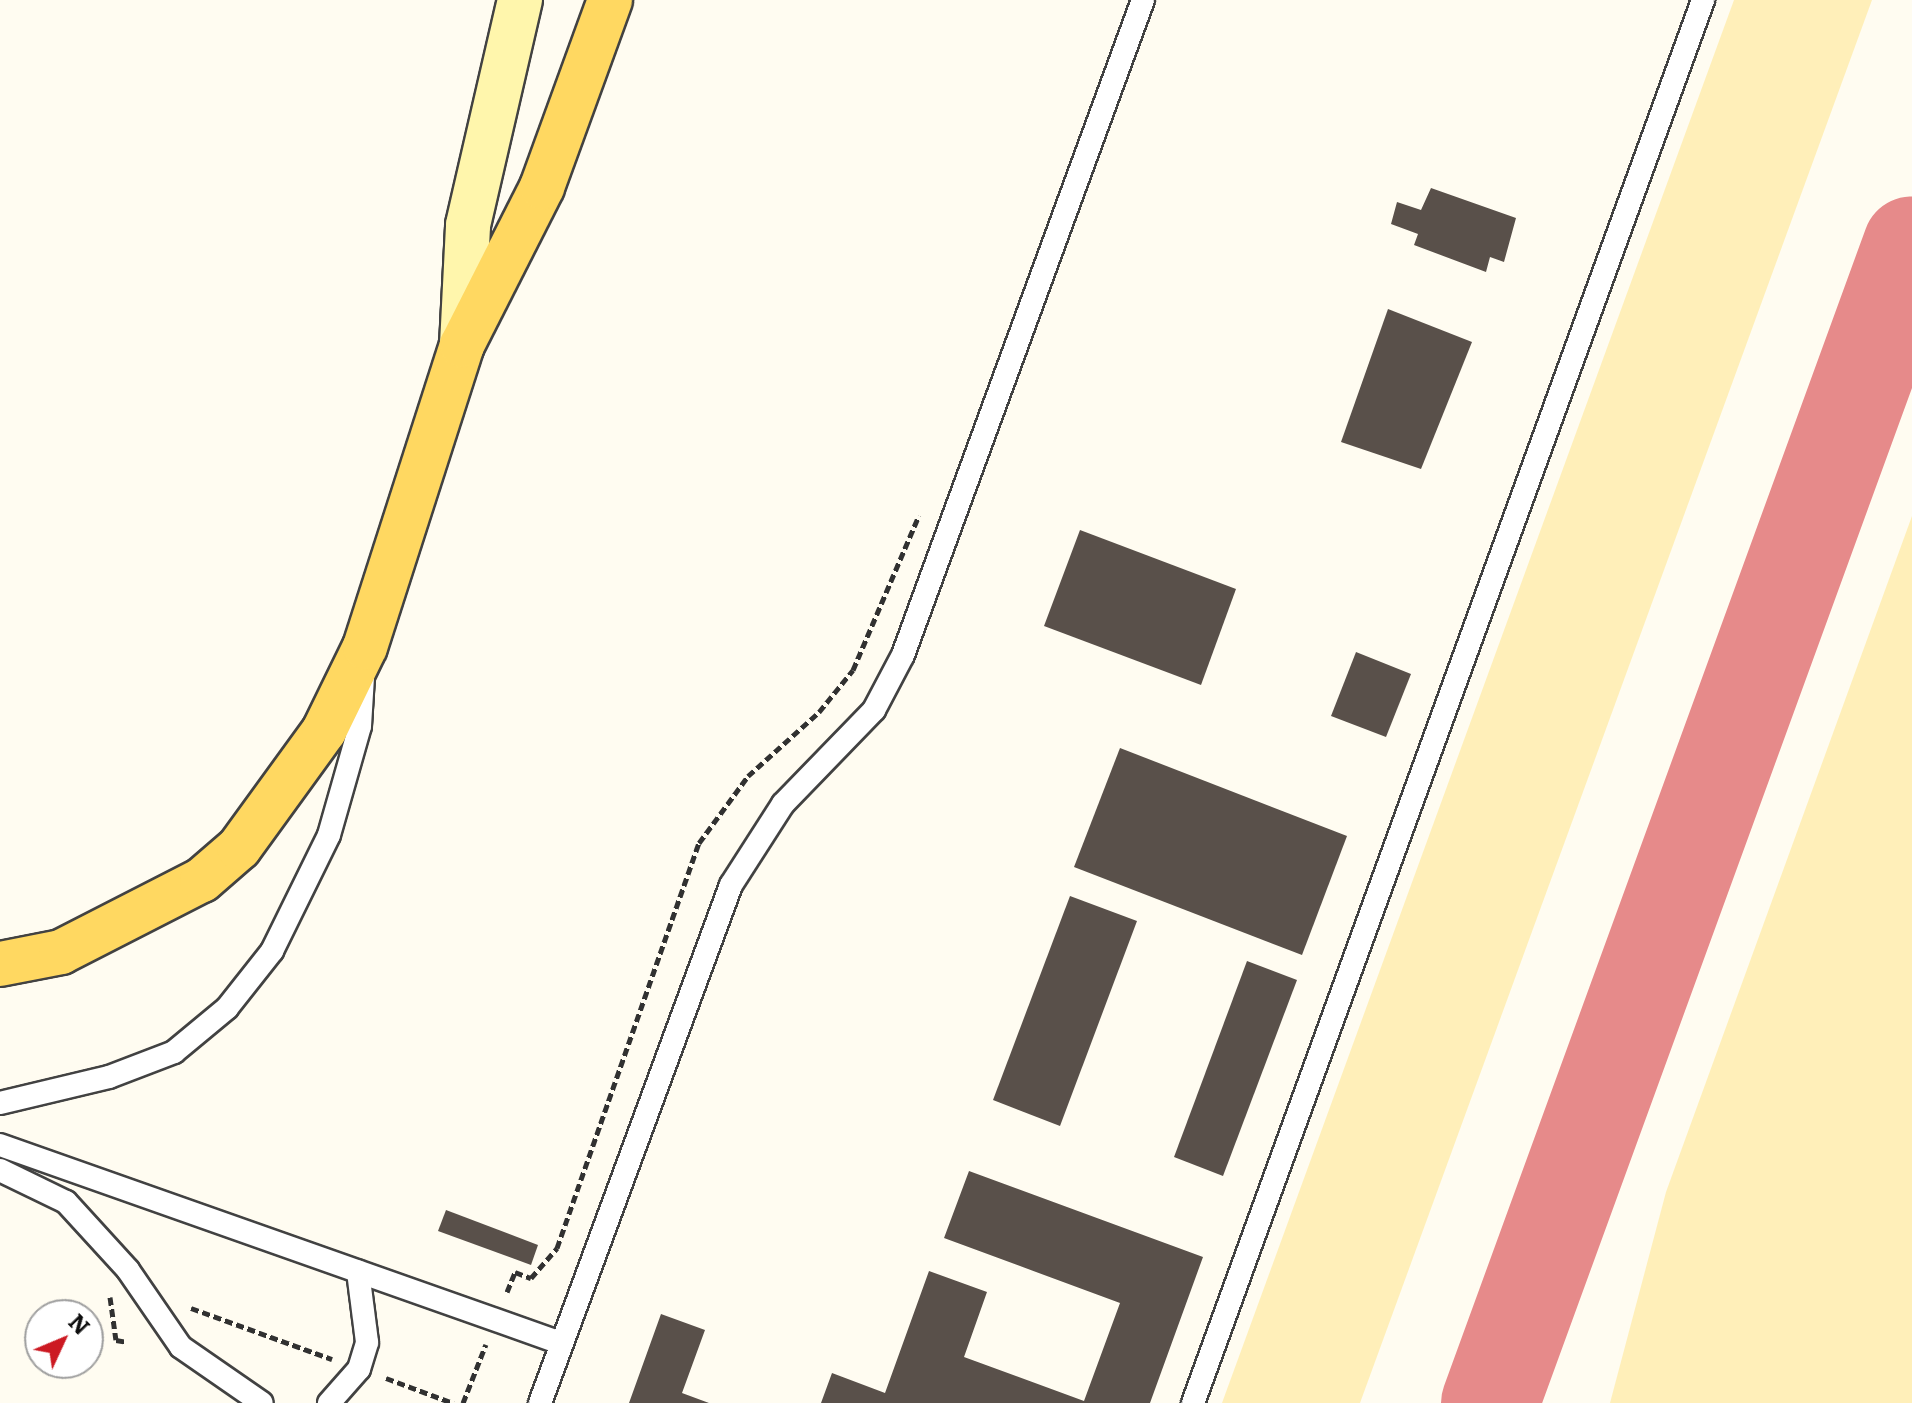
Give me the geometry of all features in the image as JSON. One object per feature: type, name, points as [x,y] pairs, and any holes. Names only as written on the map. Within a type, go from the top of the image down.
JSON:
[{"type":"main road","points":[[462,345],[468,225],[520,0]]},
{"type":"main road","points":[[0,964],[61,952],[151,912],[211,872],[286,789],[365,647],[462,345],[542,187],[610,0]]},
{"type":"lane","points":[[540,1403],[731,885],[783,804],[874,710],[903,655],[1143,0]]},
{"type":"lane","points":[[1193,1403],[1703,0]]},
{"type":"lane","points":[[0,1103],[109,1077],[174,1052],[227,1008],[272,951],[329,835],[360,726],[365,647]]},
{"type":"lane","points":[[0,1145],[561,1343]]},
{"type":"lane","points":[[0,1170],[66,1202],[128,1270],[181,1347],[262,1403]]},
{"type":"lane","points":[[329,1403],[359,1369],[367,1342],[358,1272]]},
{"type":"path","points":[[504,1301],[515,1272],[531,1278],[557,1248],[699,843],[748,776],[819,712],[853,670],[924,503]]},
{"type":"path","points":[[182,1305],[332,1360]]},
{"type":"path","points":[[463,1403],[490,1335]]},
{"type":"path","points":[[377,1375],[453,1403]]},
{"type":"sand","points":[[1734,0],[1872,0],[1360,1403],[1222,1403]]},
{"type":"sand","points":[[1912,516],[1912,1403],[1610,1403],[1666,1192]]},
{"type":"building","points":[[1431,188],[1516,218],[1504,262],[1490,257],[1486,272],[1414,245],[1418,234],[1391,224],[1397,202],[1421,210]]},
{"type":"building","points":[[1388,309],[1472,342],[1421,469],[1341,442]]},
{"type":"building","points":[[1080,530],[1236,589],[1201,685],[1044,626]]},
{"type":"building","points":[[1356,652],[1411,674],[1386,737],[1331,716]]},
{"type":"building","points":[[1120,748],[1347,836],[1302,955],[1074,867]]},
{"type":"building","points":[[1070,896],[1137,921],[1060,1126],[993,1100]]},
{"type":"building","points":[[1247,961],[1297,980],[1223,1176],[1174,1157]]},
{"type":"building","points":[[969,1171],[1203,1257],[1150,1403],[821,1403],[832,1373],[885,1393],[929,1271],[987,1292],[964,1357],[1084,1401],[1120,1303],[944,1238]]},
{"type":"building","points":[[446,1210],[538,1245],[531,1265],[438,1231]]},
{"type":"building","points":[[661,1314],[705,1330],[682,1393],[709,1403],[629,1403]]},
{"type":"taxiway","points":[[1490,1403],[1912,245]]}]
